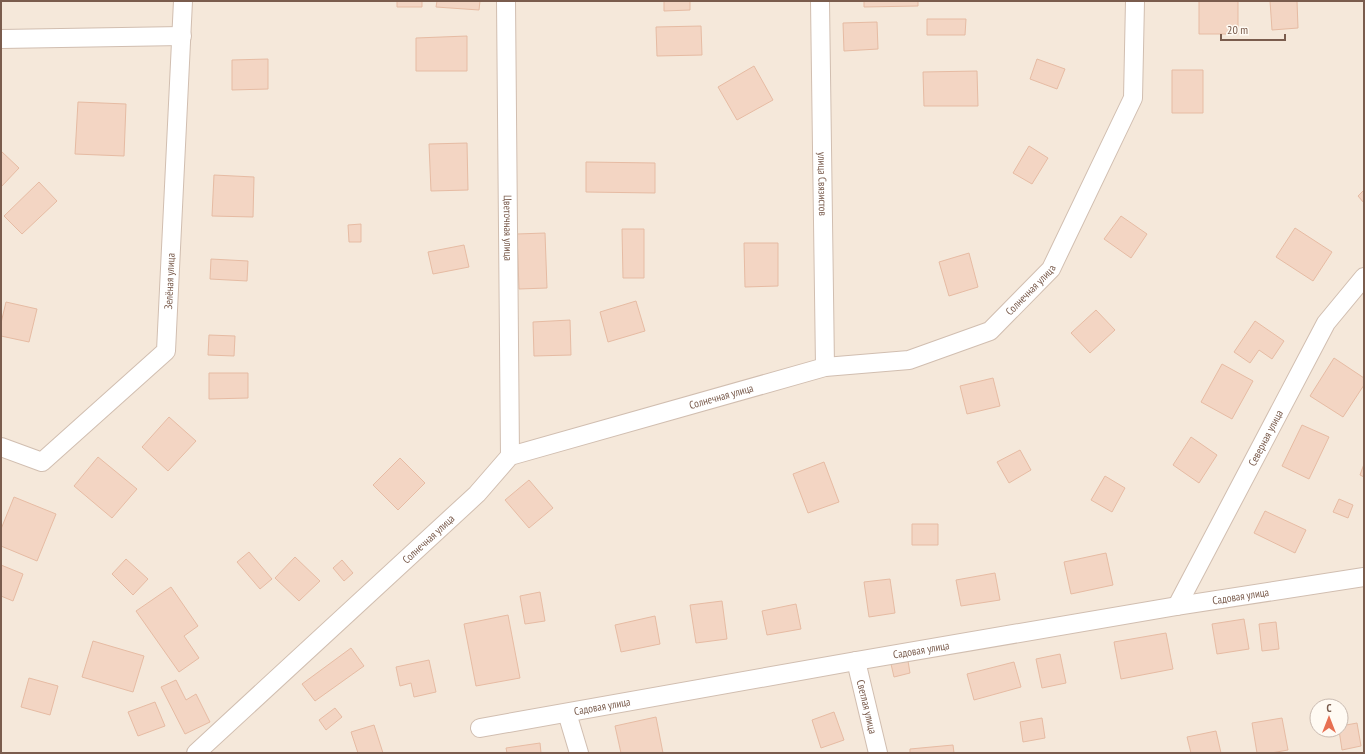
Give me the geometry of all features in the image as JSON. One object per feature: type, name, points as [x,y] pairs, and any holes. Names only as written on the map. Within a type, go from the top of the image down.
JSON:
[{"type":"street","name":"Зелёная улица","points":[[1,446],[42,462],[166,351],[183,1]]},
{"type":"street","name":"Цветочная улица","points":[[506,1],[510,456]]},
{"type":"street","name":"улица Связистов","points":[[820,1],[825,367]]},
{"type":"street","name":"Солнечная улица","points":[[196,753],[477,494],[510,456],[825,367],[909,360],[990,332],[1051,269],[1133,98],[1135,1]]},
{"type":"street","points":[[1,39],[182,36]]},
{"type":"street","name":"Северная улица","points":[[1177,606],[1326,323],[1364,278]]},
{"type":"street","name":"Садовая улица","points":[[480,728],[856,660],[1177,606],[1364,577]]},
{"type":"street","name":"Светлая улица","points":[[856,660],[878,753]]},
{"type":"street","points":[[567,713],[579,753]]},
{"type":"shaded area","points":[[1,1],[1364,1],[1364,753],[1,753]]},
{"type":"building","points":[[397,1],[422,1],[422,7],[397,7]]},
{"type":"building","points":[[437,1],[480,1],[479,10],[436,7]]},
{"type":"building","points":[[664,1],[690,1],[690,10],[664,11]]},
{"type":"building","points":[[864,1],[918,1],[918,6],[864,7]]},
{"type":"building","points":[[1199,1],[1238,1],[1238,34],[1199,34]]},
{"type":"building","points":[[1270,1],[1297,1],[1298,28],[1272,30]]},
{"type":"building","points":[[927,19],[966,19],[965,35],[927,35]]},
{"type":"building","points":[[877,22],[878,49],[844,51],[843,23]]},
{"type":"building","points":[[701,26],[702,55],[657,56],[656,27]]},
{"type":"building","points":[[467,36],[467,71],[416,71],[416,38]]},
{"type":"building","points":[[268,59],[268,89],[232,90],[232,60]]},
{"type":"building","points":[[1037,59],[1065,69],[1057,89],[1030,79]]},
{"type":"building","points":[[754,66],[773,100],[737,120],[718,87]]},
{"type":"building","points":[[1172,70],[1203,70],[1203,113],[1172,113]]},
{"type":"building","points":[[977,71],[978,106],[924,106],[923,72]]},
{"type":"building","points":[[78,102],[126,104],[124,156],[75,154]]},
{"type":"building","points":[[467,143],[468,190],[431,191],[429,144]]},
{"type":"building","points":[[1029,146],[1048,158],[1032,184],[1013,173]]},
{"type":"building","points":[[1,151],[19,168],[1,187]]},
{"type":"building","points":[[586,162],[655,163],[655,193],[586,192]]},
{"type":"building","points":[[214,175],[254,177],[253,217],[212,216]]},
{"type":"building","points":[[39,182],[57,201],[22,234],[4,216]]},
{"type":"building","points":[[1364,190],[1364,203],[1358,196]]},
{"type":"building","points":[[1121,216],[1147,234],[1131,258],[1104,239]]},
{"type":"building","points":[[361,224],[361,242],[349,242],[348,225]]},
{"type":"building","points":[[1295,228],[1332,252],[1313,281],[1276,257]]},
{"type":"building","points":[[622,229],[644,229],[644,278],[623,278]]},
{"type":"building","points":[[545,233],[547,288],[519,289],[517,234]]},
{"type":"building","points":[[744,243],[778,243],[778,286],[745,287]]},
{"type":"building","points":[[464,245],[469,267],[433,274],[428,252]]},
{"type":"building","points":[[969,253],[978,287],[949,296],[939,262]]},
{"type":"building","points":[[211,259],[248,261],[247,281],[210,279]]},
{"type":"building","points":[[636,301],[645,331],[608,342],[600,312]]},
{"type":"building","points":[[6,302],[37,309],[29,342],[1,336],[1,323]]},
{"type":"building","points":[[1096,310],[1115,330],[1090,353],[1071,333]]},
{"type":"building","points":[[570,320],[571,355],[534,356],[533,322]]},
{"type":"building","points":[[1255,321],[1284,341],[1272,359],[1259,350],[1250,363],[1234,352]]},
{"type":"building","points":[[209,335],[235,336],[234,356],[208,355]]},
{"type":"building","points":[[1334,358],[1364,378],[1364,385],[1343,417],[1310,396]]},
{"type":"building","points":[[1222,364],[1253,381],[1232,419],[1201,402]]},
{"type":"building","points":[[209,373],[248,373],[248,398],[209,399]]},
{"type":"building","points":[[993,378],[1000,406],[967,414],[960,386]]},
{"type":"building","points":[[169,417],[196,441],[168,471],[142,447]]},
{"type":"building","points":[[1302,425],[1329,437],[1309,479],[1282,466]]},
{"type":"building","points":[[1191,437],[1217,455],[1199,483],[1173,465]]},
{"type":"building","points":[[1020,450],[1031,470],[1009,483],[997,462]]},
{"type":"building","points":[[98,457],[137,489],[112,518],[74,486]]},
{"type":"building","points":[[400,458],[425,483],[398,510],[373,485]]},
{"type":"building","points":[[824,462],[839,502],[808,513],[793,474]]},
{"type":"building","points":[[1364,464],[1364,477],[1360,475]]},
{"type":"building","points":[[1105,476],[1125,488],[1112,512],[1091,500]]},
{"type":"building","points":[[529,480],[553,508],[529,528],[505,500]]},
{"type":"building","points":[[14,497],[56,514],[37,561],[1,546],[1,529]]},
{"type":"building","points":[[1339,499],[1353,505],[1348,518],[1333,512]]},
{"type":"building","points":[[1265,511],[1306,530],[1295,553],[1254,533]]},
{"type":"building","points":[[912,524],[938,524],[938,545],[912,545]]},
{"type":"building","points":[[249,552],[272,579],[260,589],[237,562]]},
{"type":"building","points":[[1106,553],[1113,585],[1071,594],[1064,562]]},
{"type":"building","points":[[295,557],[320,581],[299,601],[275,578]]},
{"type":"building","points":[[126,559],[148,579],[133,595],[112,574]]},
{"type":"building","points":[[342,560],[353,573],[344,581],[333,568]]},
{"type":"building","points":[[1,565],[23,574],[13,601],[1,596]]},
{"type":"building","points":[[995,573],[1000,600],[961,606],[956,580]]},
{"type":"building","points":[[890,579],[895,613],[869,617],[864,582]]},
{"type":"building","points":[[171,587],[198,626],[184,636],[199,658],[179,672],[136,611]]},
{"type":"building","points":[[540,592],[545,621],[525,624],[520,596]]},
{"type":"building","points":[[722,601],[727,639],[696,643],[690,605]]},
{"type":"building","points":[[796,604],[801,629],[767,635],[762,611]]},
{"type":"building","points":[[508,615],[520,678],[476,686],[464,624]]},
{"type":"building","points":[[655,616],[660,644],[621,652],[615,625]]},
{"type":"building","points":[[1244,619],[1249,649],[1217,654],[1212,624]]},
{"type":"building","points":[[1276,622],[1279,649],[1262,651],[1259,624]]},
{"type":"building","points":[[1166,633],[1173,669],[1121,679],[1114,642]]},
{"type":"building","points":[[93,641],[144,656],[133,692],[82,677]]},
{"type":"building","points":[[351,648],[364,666],[315,701],[302,684]]},
{"type":"building","points":[[1060,654],[1066,683],[1042,688],[1036,659]]},
{"type":"building","points":[[429,660],[436,692],[414,697],[411,683],[400,686],[396,667]]},
{"type":"building","points":[[908,661],[910,673],[894,677],[891,664]]},
{"type":"building","points":[[1014,662],[1021,687],[974,700],[967,674]]},
{"type":"building","points":[[29,678],[58,686],[50,715],[21,707]]},
{"type":"building","points":[[176,680],[186,700],[196,694],[210,722],[185,734],[161,687]]},
{"type":"building","points":[[155,702],[165,726],[138,736],[128,712]]},
{"type":"building","points":[[335,708],[342,717],[326,730],[319,720]]},
{"type":"building","points":[[834,712],[844,740],[821,748],[812,720]]},
{"type":"building","points":[[656,717],[663,753],[621,753],[615,726]]},
{"type":"building","points":[[1042,718],[1045,738],[1023,742],[1020,722]]},
{"type":"building","points":[[1282,718],[1288,750],[1271,753],[1257,753],[1252,723]]},
{"type":"building","points":[[1357,723],[1361,746],[1342,750],[1340,738],[1349,738],[1349,724]]},
{"type":"building","points":[[374,725],[383,753],[358,753],[351,732]]},
{"type":"building","points":[[1216,731],[1221,753],[1191,753],[1187,737]]},
{"type":"building","points":[[540,743],[541,753],[507,753],[506,748]]},
{"type":"building","points":[[953,745],[954,753],[910,753],[910,749]]}]
